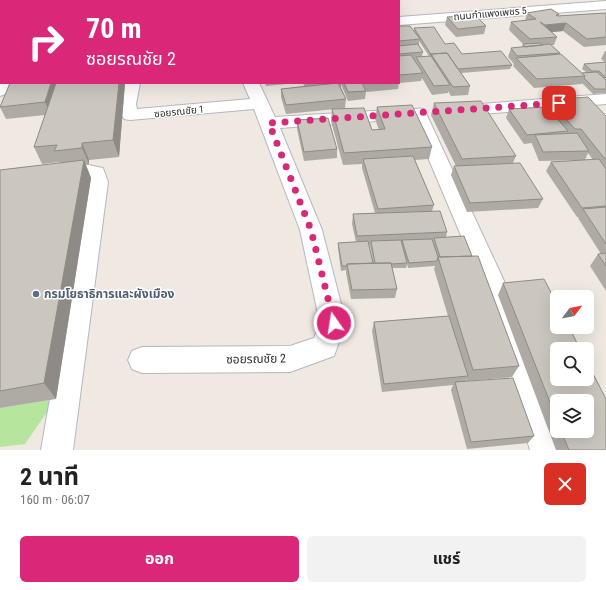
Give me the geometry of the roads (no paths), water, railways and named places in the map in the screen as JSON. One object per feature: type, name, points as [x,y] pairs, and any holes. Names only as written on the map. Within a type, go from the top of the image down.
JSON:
[{"type":"street","name":"ถนนกำแพงเพชร 5","points":[[400,21],[606,5]]},
{"type":"street","name":"ซอยรณชัย 1","points":[[132,84],[128,104],[130,114],[260,103]]},
{"type":"street","points":[[260,103],[431,112],[606,99]]},
{"type":"street","name":"ซอยรณชัย 2","points":[[142,360],[290,359],[324,347],[334,323],[316,249],[311,230],[260,103]]},
{"type":"street","points":[[431,112],[493,283],[546,450]]},
{"type":"street","points":[[0,180],[88,171],[96,173],[98,182],[57,450]]},
{"type":"place","name":"กรมโยธาธิการและผังเมือง","points":[[36,294]]}]
